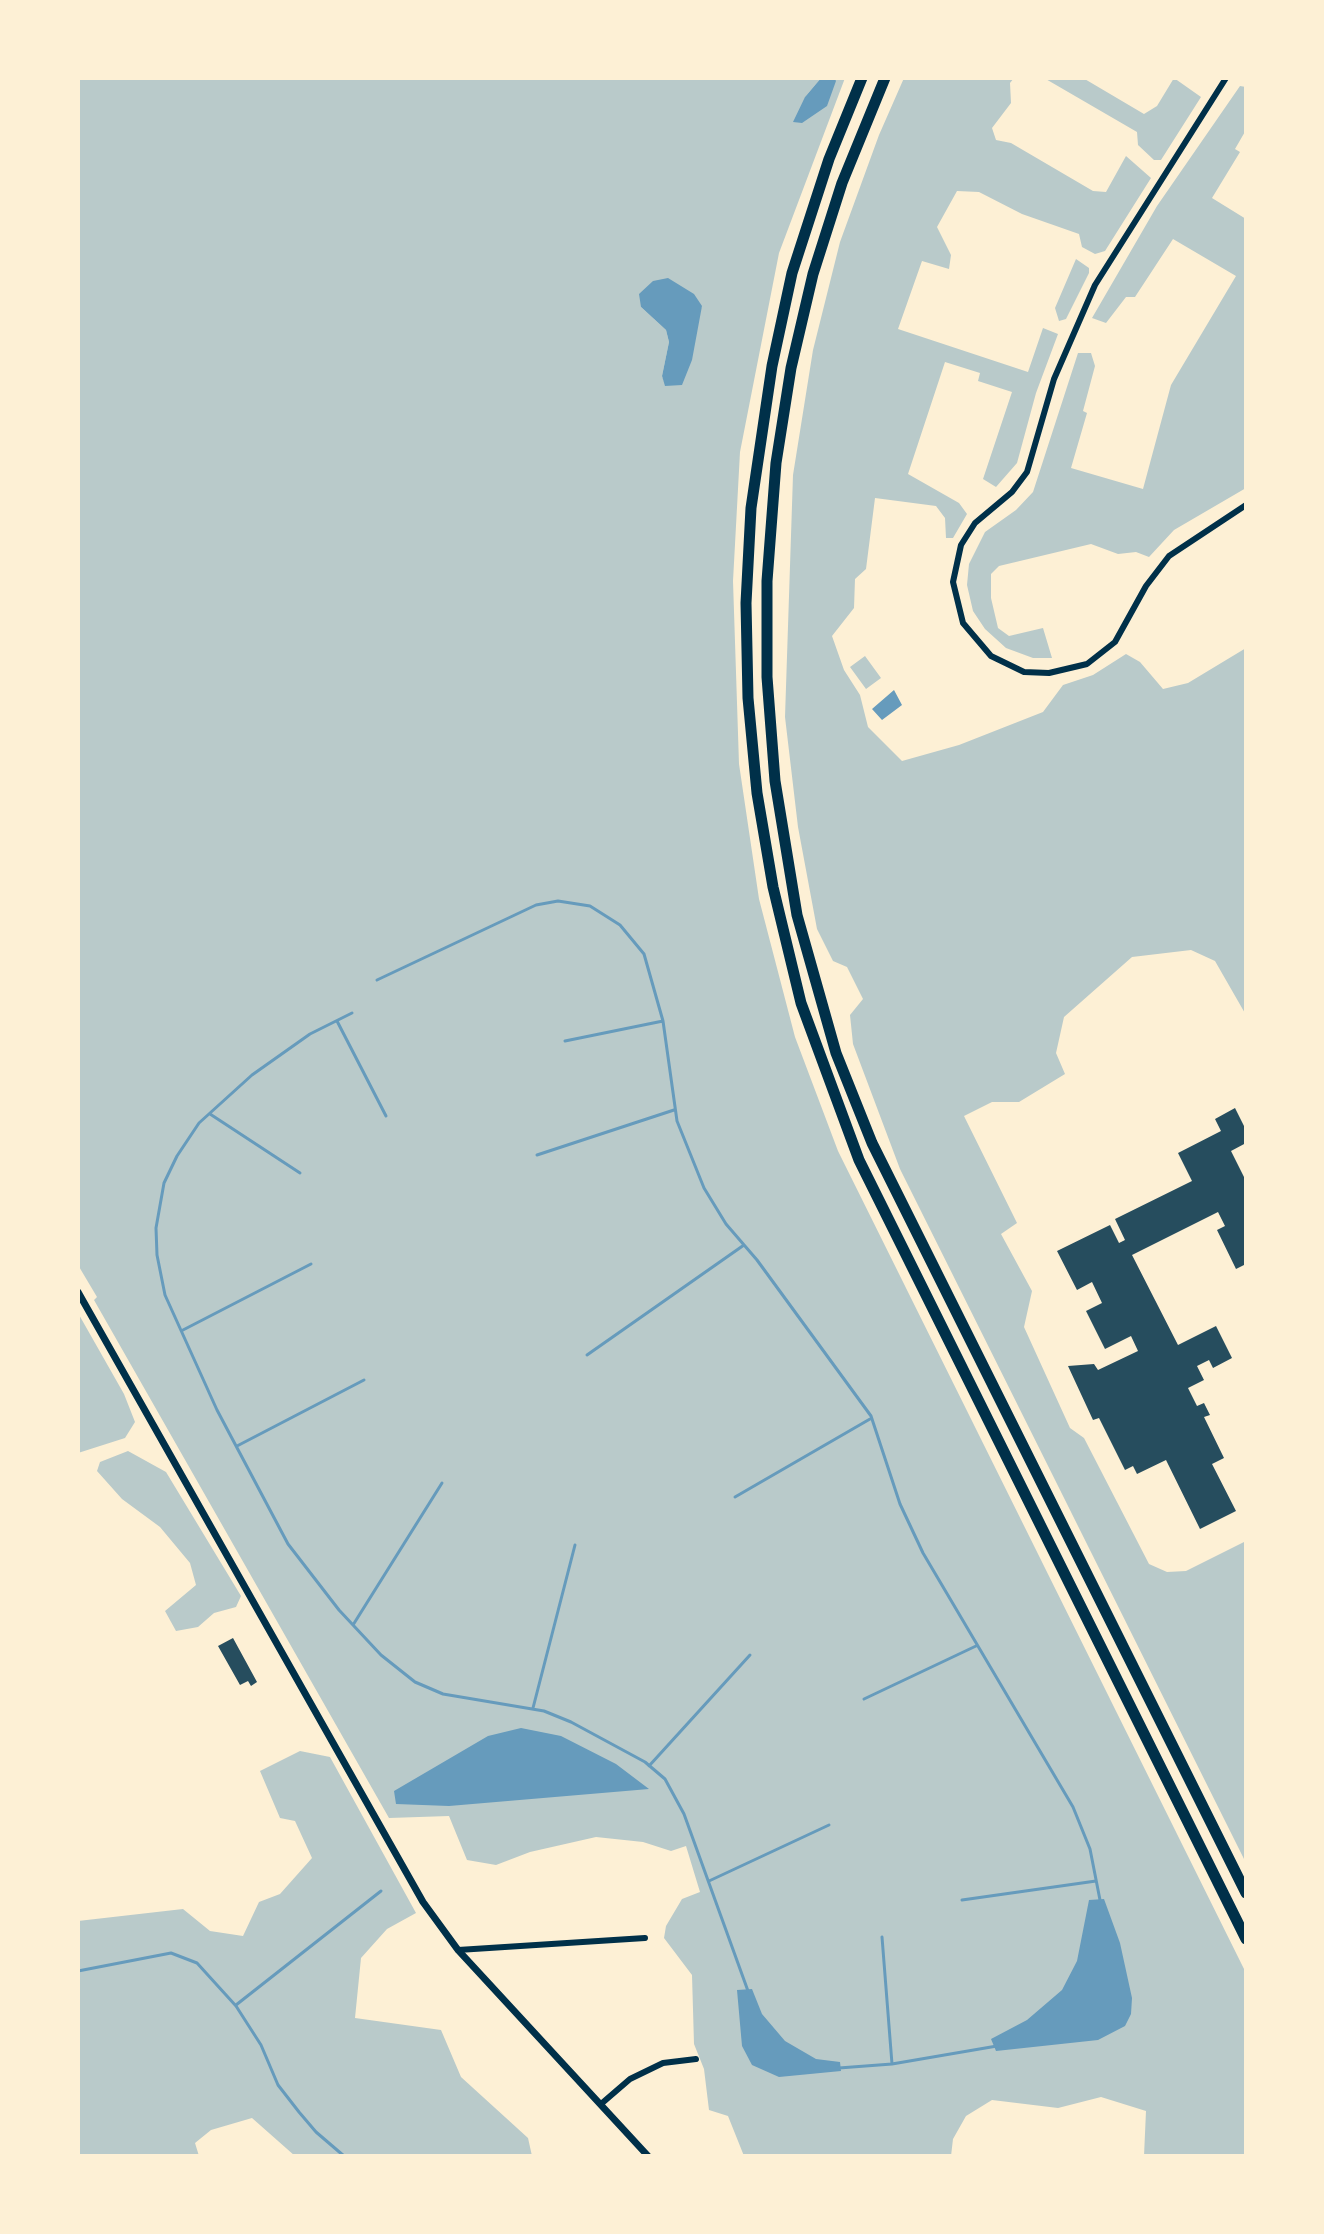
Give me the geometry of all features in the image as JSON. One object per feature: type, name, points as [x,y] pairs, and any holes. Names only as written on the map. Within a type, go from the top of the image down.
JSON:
[{"type":"highway","points":[[862,78],[829,159],[792,273],[772,366],[751,508],[746,603],[748,698],[757,793],[773,887],[801,1003],[859,1160],[1245,1938]]},
{"type":"highway","points":[[885,78],[847,168],[813,274],[791,368],[776,463],[768,558],[767,677],[775,781],[797,915],[836,1053],[878,1156],[1246,1893]]},
{"type":"street","points":[[1226,78],[1095,285],[1054,379],[1027,472],[1012,492],[975,523],[961,545],[953,582],[959,613],[974,639],[1002,663],[1036,673],[1075,668],[1098,658],[1115,642],[1146,586],[1169,556],[1246,505]]},
{"type":"street","points":[[78,1292],[423,1902],[458,1950],[648,2156]]},
{"type":"street","points":[[458,1950],[645,1938]]},
{"type":"street","points":[[601,2104],[611,2093],[641,2073],[663,2063],[696,2059]]},
{"type":"shaded area","points":[[78,78],[821,78],[805,97],[836,81],[835,78],[845,78],[779,253],[740,452],[733,581],[739,764],[759,899],[795,1037],[838,1151],[1246,1973],[1246,2156],[1144,2156],[1146,2111],[1101,2097],[1058,2108],[992,2100],[966,2116],[953,2139],[951,2156],[744,2156],[728,2116],[709,2110],[704,2069],[694,2044],[692,1975],[664,1938],[666,1926],[682,1899],[700,1892],[686,1846],[671,1851],[643,1842],[596,1837],[530,1852],[496,1865],[467,1860],[449,1816],[389,1818],[94,1300],[97,1297],[78,1265]],"holes":[[[702,306],[666,386],[662,376],[669,342],[666,330],[641,307]]]},
{"type":"shaded area","points":[[904,78],[1014,78],[1010,83],[1011,103],[992,128],[996,140],[1011,143],[1093,191],[1106,192],[1126,156],[1151,178],[1105,251],[1095,254],[1082,247],[1079,234],[1022,214],[979,192],[957,191],[937,227],[951,255],[949,269],[922,261],[898,329],[1028,372],[1043,328],[1058,334],[1036,393],[1017,463],[996,487],[983,479],[1012,392],[978,381],[980,373],[945,362],[908,474],[959,503],[967,514],[953,538],[946,538],[945,518],[936,506],[875,498],[866,569],[855,579],[854,608],[832,636],[844,670],[860,695],[868,727],[902,761],[959,745],[1043,712],[1063,685],[1093,675],[1126,654],[1140,662],[1163,689],[1188,683],[1246,648],[1246,1015],[1215,961],[1191,950],[1132,957],[1064,1017],[1056,1053],[1065,1074],[1019,1102],[992,1102],[964,1116],[1017,1223],[1001,1234],[1032,1291],[1024,1327],[1070,1428],[1084,1438],[1149,1564],[1167,1572],[1186,1571],[1246,1541],[1246,1863],[900,1169],[853,1044],[850,1015],[863,999],[847,967],[833,961],[817,929],[798,827],[785,717],[793,475],[813,350],[840,242],[879,135]]},
{"type":"shaded area","points":[[1044,78],[1083,78],[1144,114],[1157,106],[1174,78],[1201,97],[1161,160],[1154,160],[1138,145],[1137,132]]},
{"type":"shaded area","points":[[1240,86],[1246,87],[1246,130],[1235,149],[1240,152],[1212,198],[1246,219],[1246,488],[1174,530],[1149,557],[1136,552],[1118,554],[1091,544],[999,566],[991,574],[991,598],[998,628],[1009,636],[1043,628],[1052,658],[1033,658],[1006,648],[985,629],[973,611],[967,585],[969,564],[985,532],[1016,510],[1033,492],[1078,353],[1091,353],[1095,366],[1083,411],[1087,413],[1071,468],[1143,489],[1171,385],[1236,276],[1173,239],[1135,297],[1126,297],[1106,323],[1092,318],[1157,206]]},
{"type":"shaded area","points":[[1076,259],[1089,268],[1089,273],[1066,319],[1059,321],[1055,308]]},
{"type":"shaded area","points":[[865,656],[881,678],[866,689],[850,667]]},
{"type":"shaded area","points":[[78,1313],[124,1394],[135,1422],[125,1438],[78,1453]]},
{"type":"shaded area","points":[[128,1451],[166,1472],[241,1596],[236,1607],[214,1613],[198,1627],[176,1631],[165,1611],[196,1585],[190,1563],[160,1527],[122,1499],[97,1471],[100,1462]]},
{"type":"shaded area","points":[[300,1751],[330,1757],[416,1913],[387,1929],[361,1958],[355,2018],[441,2030],[461,2077],[528,2138],[532,2156],[295,2156],[252,2118],[211,2130],[195,2143],[199,2156],[78,2156],[78,1921],[183,1909],[210,1931],[243,1936],[259,1902],[280,1894],[312,1858],[295,1821],[280,1818],[260,1771]]},
{"type":"water","points":[[821,78],[835,78],[836,81],[827,106],[802,123],[793,122],[805,97]]},
{"type":"water","points":[[668,278],[694,294],[702,306],[692,360],[682,385],[665,386],[662,376],[669,342],[666,330],[641,307],[639,294],[653,281]]},
{"type":"water","points":[[894,690],[902,705],[882,720],[872,709]]},
{"type":"water","points":[[521,1728],[561,1736],[616,1764],[649,1789],[449,1806],[396,1804],[394,1791],[488,1736]]},
{"type":"water","points":[[1104,1899],[1120,1943],[1132,1998],[1131,2014],[1125,2026],[1098,2040],[996,2051],[991,2039],[1027,2020],[1062,1990],[1077,1961],[1089,1900]]},
{"type":"water","points":[[752,1989],[762,2014],[785,2041],[816,2059],[840,2062],[841,2071],[779,2077],[752,2065],[742,2046],[737,1990]]},
{"type":"building","points":[[1235,1108],[1246,1130],[1246,1143],[1231,1151],[1246,1181],[1246,1264],[1236,1269],[1217,1230],[1225,1226],[1218,1212],[1132,1255],[1178,1345],[1216,1326],[1232,1358],[1213,1368],[1209,1360],[1197,1366],[1204,1380],[1188,1388],[1197,1406],[1204,1403],[1210,1415],[1204,1417],[1224,1458],[1212,1464],[1236,1511],[1200,1529],[1166,1460],[1137,1474],[1133,1466],[1125,1470],[1099,1418],[1093,1420],[1068,1366],[1094,1364],[1098,1370],[1138,1351],[1131,1336],[1105,1349],[1086,1311],[1102,1303],[1092,1282],[1077,1290],[1057,1251],[1110,1225],[1119,1243],[1125,1240],[1115,1219],[1192,1181],[1178,1153],[1221,1131],[1215,1119]]},
{"type":"building","points":[[233,1638],[257,1682],[251,1686],[248,1681],[240,1685],[218,1646]]},
{"type":"waterway","points":[[377,980],[536,905],[558,901],[590,906],[620,925],[644,954],[663,1021],[677,1121],[704,1188],[726,1224],[757,1260],[871,1416],[900,1504],[923,1553],[1073,1807],[1090,1849],[1100,1900]]},
{"type":"waterway","points":[[352,1013],[310,1034],[252,1075],[199,1123],[177,1156],[164,1183],[156,1228],[157,1255],[165,1295],[217,1410],[288,1544],[339,1610],[381,1655],[415,1682],[443,1694],[544,1711],[571,1722],[645,1762],[665,1779],[684,1814],[748,1991]]},
{"type":"waterway","points":[[337,1021],[386,1116]]},
{"type":"waterway","points":[[565,1041],[663,1021]]},
{"type":"waterway","points":[[537,1155],[674,1110]]},
{"type":"waterway","points":[[210,1114],[300,1173]]},
{"type":"waterway","points":[[587,1355],[744,1245]]},
{"type":"waterway","points":[[183,1330],[311,1264]]},
{"type":"waterway","points":[[237,1446],[364,1380]]},
{"type":"waterway","points":[[735,1497],[870,1419]]},
{"type":"waterway","points":[[353,1625],[442,1483]]},
{"type":"waterway","points":[[533,1708],[575,1545]]},
{"type":"waterway","points":[[864,1699],[976,1646]]},
{"type":"waterway","points":[[649,1766],[750,1655]]},
{"type":"waterway","points":[[709,1881],[829,1825]]},
{"type":"waterway","points":[[962,1900],[1096,1881]]},
{"type":"waterway","points":[[236,2005],[381,1891]]},
{"type":"waterway","points":[[882,1937],[892,2064]]},
{"type":"waterway","points":[[78,1971],[171,1953],[197,1963],[236,2006],[261,2045],[278,2085],[316,2132],[344,2156]]},
{"type":"waterway","points":[[839,2068],[892,2064],[997,2046]]}]
